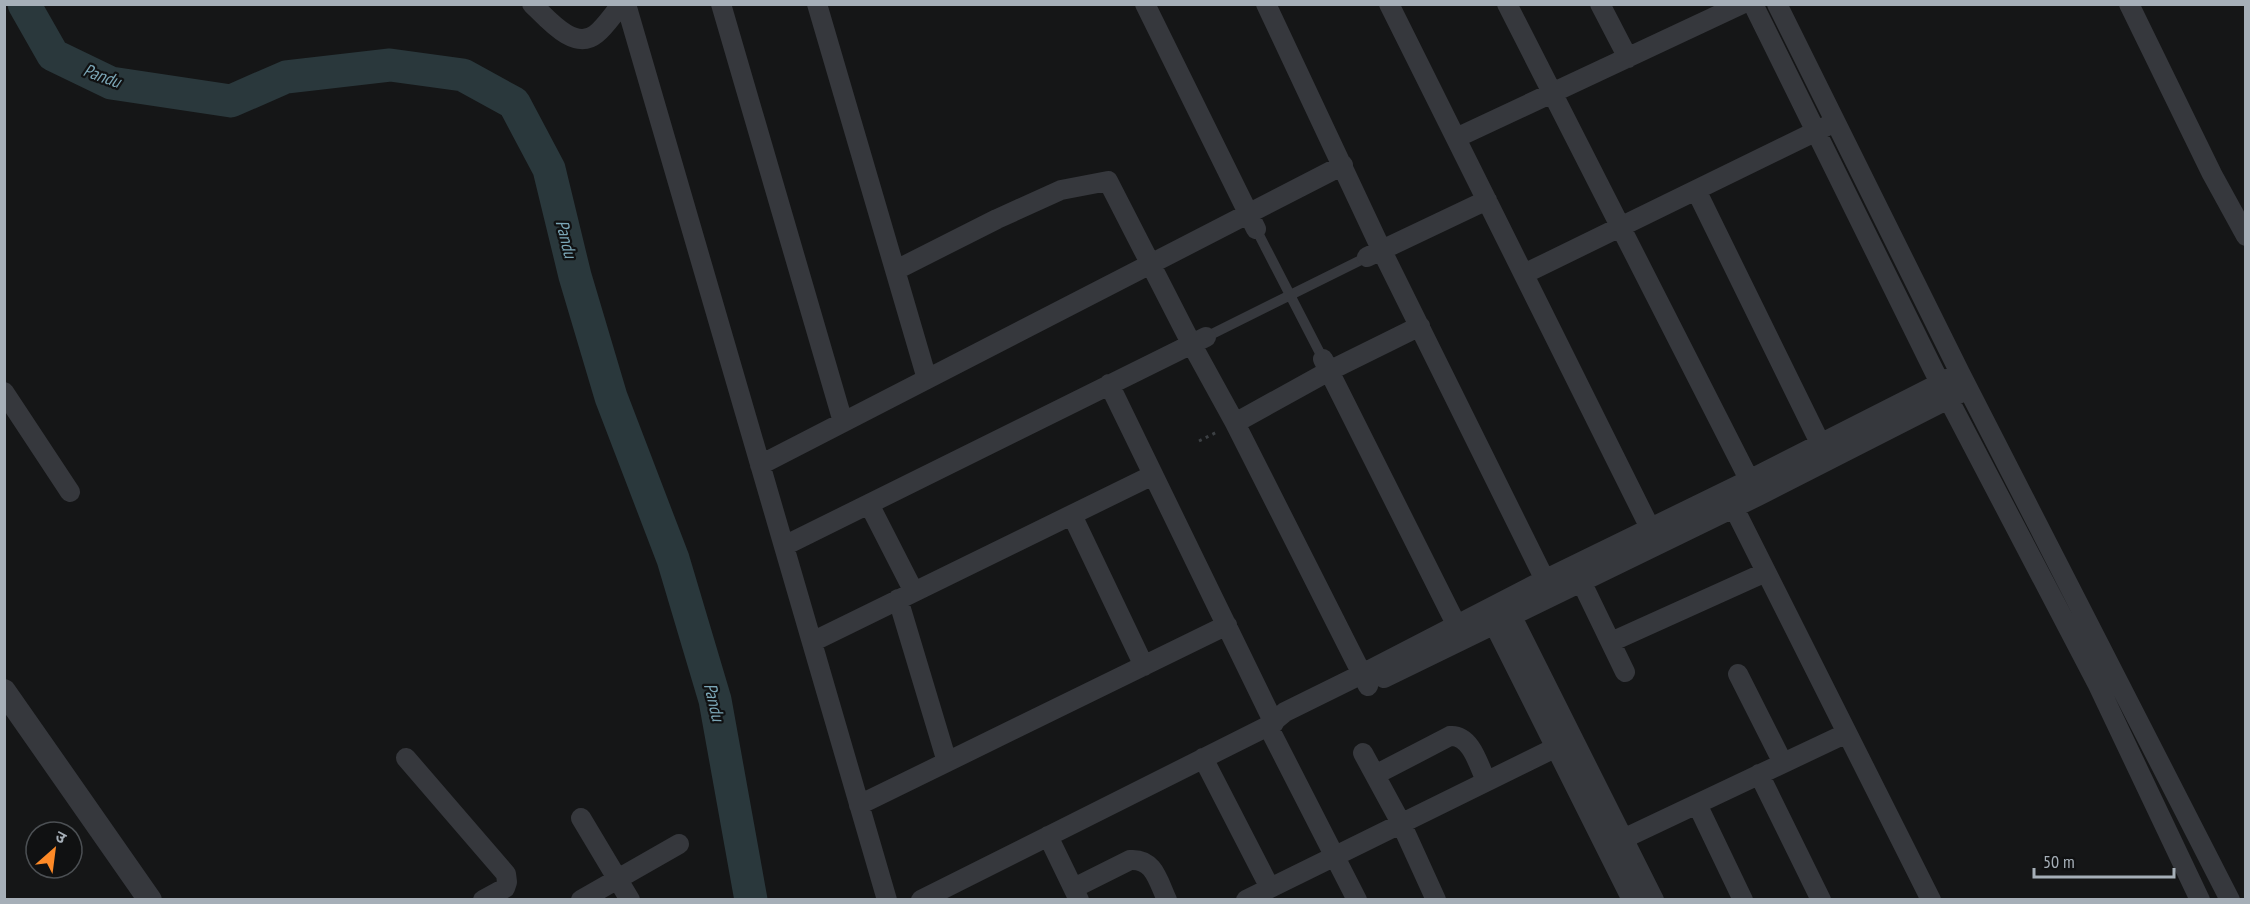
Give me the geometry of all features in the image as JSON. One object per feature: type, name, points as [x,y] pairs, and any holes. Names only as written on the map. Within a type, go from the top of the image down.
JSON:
[{"type":"street","points":[[532,4],[565,33],[574,38],[586,39],[596,34],[621,4]]},
{"type":"street","points":[[626,4],[887,900]]},
{"type":"street","points":[[721,4],[843,422]]},
{"type":"street","points":[[817,4],[927,379]]},
{"type":"street","points":[[1145,4],[1252,221]]},
{"type":"street","points":[[1266,4],[1343,165],[1375,254],[1420,326],[1549,587]]},
{"type":"street","points":[[1389,4],[1654,536]]},
{"type":"street","points":[[1507,4],[1753,488]]},
{"type":"street","points":[[1600,4],[1628,58]]},
{"type":"street","points":[[1456,138],[1742,4]]},
{"type":"street","points":[[1753,4],[1944,391],[2011,521],[2108,684],[2230,900]]},
{"type":"street","points":[[1777,4],[2031,512],[2108,684],[2200,900]]},
{"type":"street","points":[[2129,4],[2212,174],[2246,236]]},
{"type":"street","points":[[1524,274],[1835,122]]},
{"type":"street","points":[[760,465],[1151,264],[1252,221],[1343,165]]},
{"type":"street","points":[[896,270],[997,219],[1061,190],[1108,181],[1151,264],[1199,340],[1235,423],[1365,680]]},
{"type":"street","points":[[1696,190],[1824,452]]},
{"type":"street","points":[[1375,254],[1488,200]]},
{"type":"street","points":[[1875,250],[1894,241]]},
{"type":"street","points":[[1235,423],[1326,365],[1420,326]]},
{"type":"street","points":[[784,546],[1199,340]]},
{"type":"street","points":[[1326,365],[1457,626]]},
{"type":"street","points":[[1365,680],[1501,616],[1549,587],[1753,488],[1964,381]]},
{"type":"street","points":[[1110,384],[1357,900]]},
{"type":"street","points":[[4,392],[70,492]]},
{"type":"street","points":[[812,642],[1154,475]]},
{"type":"street","points":[[1549,587],[1581,581],[1654,536],[1733,506],[1753,488]]},
{"type":"street","points":[[869,504],[906,596],[947,762]]},
{"type":"street","points":[[1733,506],[1931,900]]},
{"type":"street","points":[[2011,521],[2031,512]]},
{"type":"street","points":[[1072,515],[1144,666]]},
{"type":"street","points":[[1611,642],[1766,572]]},
{"type":"street","points":[[1581,581],[1625,672]]},
{"type":"street","points":[[921,900],[1271,724],[1287,723],[1457,626],[1501,616]]},
{"type":"street","points":[[1501,616],[1565,743],[1632,900]]},
{"type":"street","points":[[859,805],[1227,625]]},
{"type":"street","points":[[1738,674],[1783,763]]},
{"type":"street","points":[[4,691],[150,900]]},
{"type":"street","points":[[1623,839],[1847,733]]},
{"type":"street","points":[[1375,776],[1450,736],[1457,736],[1464,739],[1469,746],[1486,781]]},
{"type":"street","points":[[1246,900],[1565,743]]},
{"type":"street","points":[[1565,743],[1623,839],[1654,900]]},
{"type":"street","points":[[1362,753],[1401,824],[1436,900]]},
{"type":"street","points":[[406,758],[506,874],[505,888],[483,900]]},
{"type":"street","points":[[1203,758],[1270,888]]},
{"type":"street","points":[[1759,774],[1821,900]]},
{"type":"street","points":[[1697,804],[1743,900]]},
{"type":"street","points":[[581,818],[630,900]]},
{"type":"street","points":[[1048,836],[1076,894],[1130,860],[1139,859],[1154,871],[1167,900]]},
{"type":"street","points":[[581,900],[679,844]]},
{"type":"lane","points":[[1252,221],[1326,365]]},
{"type":"lane","points":[[1199,340],[1375,254]]},
{"type":"waterway","name":"Pandu","points":[[24,4],[53,55],[111,83],[231,101],[286,77],[390,65],[463,75],[514,103],[549,169],[575,276],[611,397],[673,559],[715,700],[751,900]]}]
